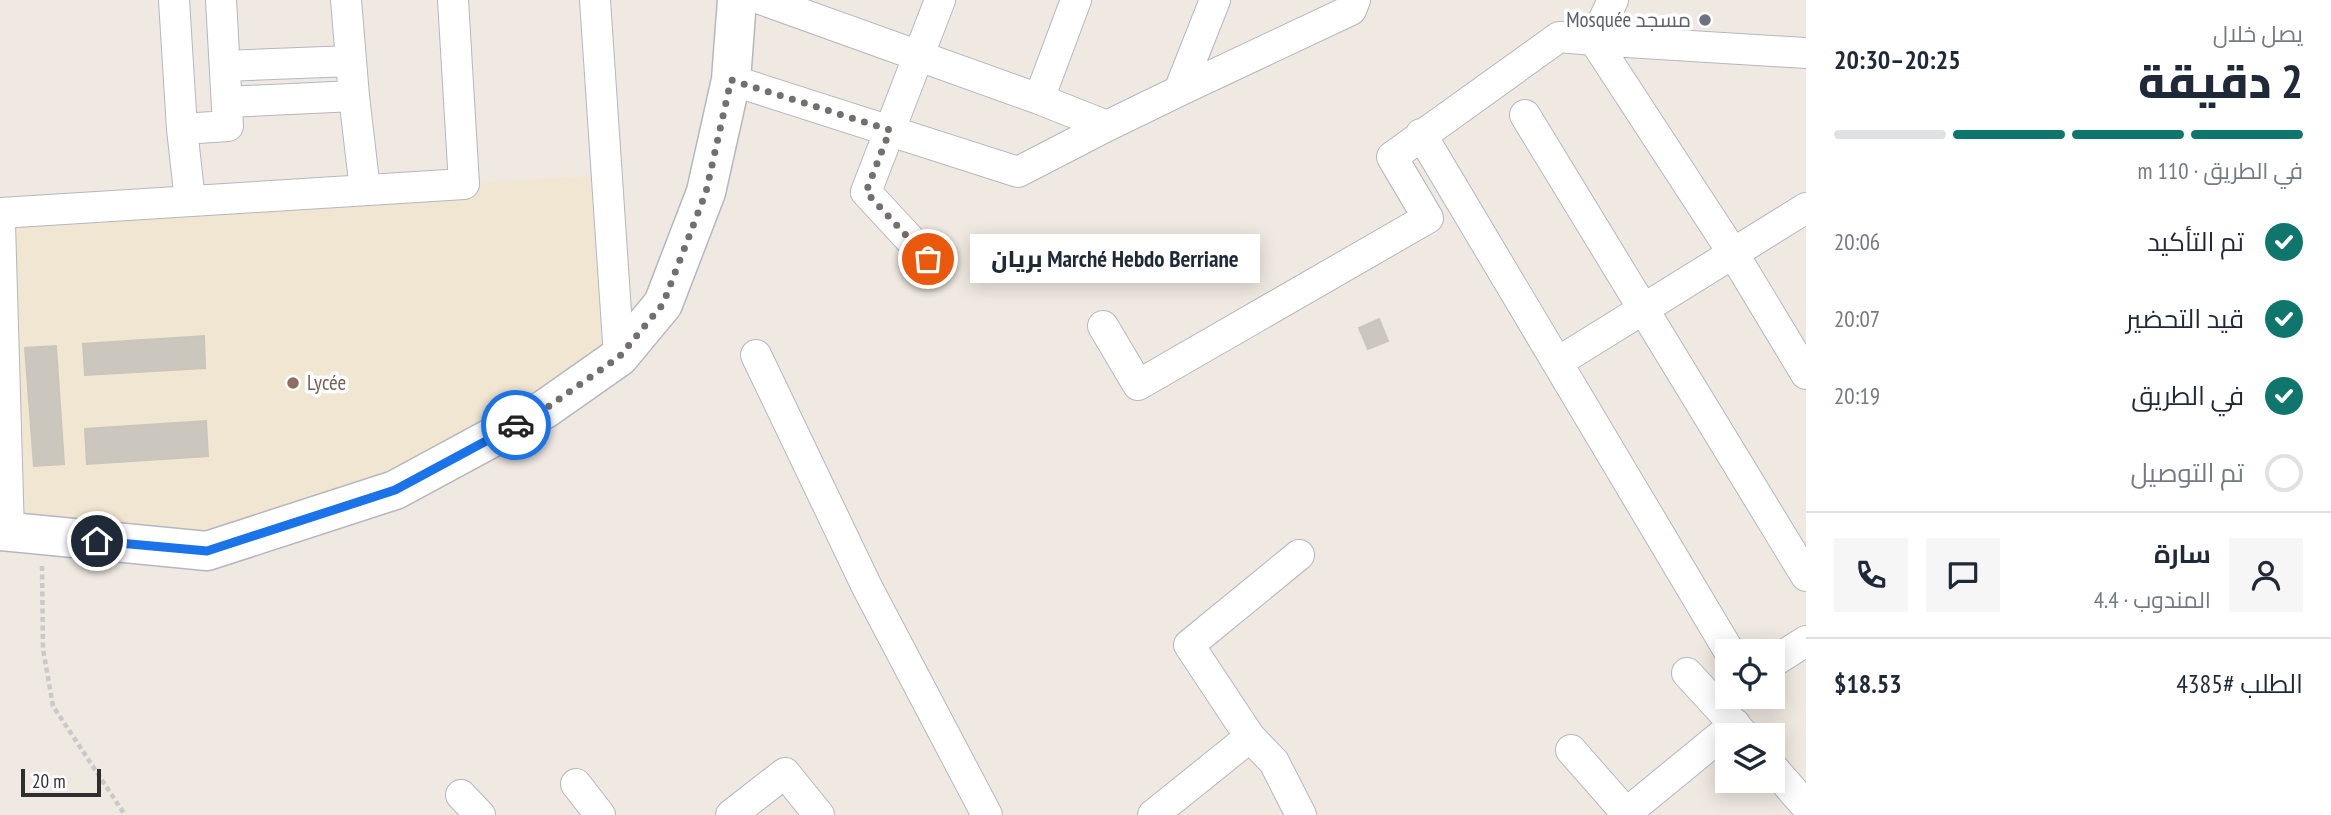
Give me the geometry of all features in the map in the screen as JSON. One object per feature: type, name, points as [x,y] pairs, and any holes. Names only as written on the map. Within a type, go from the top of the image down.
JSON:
[{"type":"street","points":[[174,0],[182,129],[190,201]]},
{"type":"street","points":[[182,129],[228,126],[221,0]]},
{"type":"street","points":[[346,0],[365,190]]},
{"type":"street","points":[[0,213],[464,184],[453,0]]},
{"type":"street","points":[[595,0],[619,357]]},
{"type":"street","points":[[0,224],[17,533],[207,551],[395,490],[545,409],[619,357],[663,304],[706,192],[731,80],[737,0]]},
{"type":"street","points":[[763,0],[1107,126]]},
{"type":"street","points":[[928,259],[866,192],[940,0]]},
{"type":"street","points":[[1039,99],[1076,0]]},
{"type":"street","points":[[1179,91],[1215,0]]},
{"type":"street","points":[[731,80],[1018,172],[1107,126],[1351,10],[1354,0]]},
{"type":"street","points":[[1594,40],[1613,0]]},
{"type":"street","points":[[1103,326],[1138,385],[1428,218],[1392,157],[1559,37],[1806,53]]},
{"type":"street","points":[[1594,40],[1733,253],[1806,374]]},
{"type":"street","points":[[225,66],[351,61]]},
{"type":"street","points":[[227,102],[354,96]]},
{"type":"street","points":[[1525,114],[1806,576]]},
{"type":"street","points":[[1421,134],[1722,639]]},
{"type":"street","points":[[1558,362],[1806,208]]},
{"type":"street","points":[[755,355],[867,587],[987,815]]},
{"type":"street","points":[[1300,555],[1189,645],[1250,737],[1274,762],[1301,815]]},
{"type":"street","points":[[1785,654],[1806,641]]},
{"type":"street","points":[[1687,673],[1715,692]]},
{"type":"street","points":[[1153,815],[1250,737]]},
{"type":"street","points":[[1571,750],[1626,814],[1715,748]]},
{"type":"street","points":[[731,815],[785,773],[820,815]]},
{"type":"street","points":[[1785,782],[1806,806]]},
{"type":"street","points":[[576,784],[600,815]]},
{"type":"path","points":[[17,533],[53,706],[125,815]]},
{"type":"shaded area","name":"Lycée","points":[[606,175],[619,357],[545,409],[207,551],[9,532],[0,213]]},
{"type":"building","points":[[1379,319],[1388,341],[1368,349],[1359,328]]},
{"type":"building","points":[[204,336],[205,368],[85,375],[83,344]]},
{"type":"building","points":[[56,346],[64,464],[34,466],[25,348]]},
{"type":"building","points":[[206,421],[208,456],[87,464],[85,429]]},
{"type":"way so far","points":[[516,425],[545,409],[619,357],[663,304],[706,192],[731,80],[890,130],[866,192],[928,259]]},
{"type":"place","name":"Mosquée مسجد","points":[[1705,20]]},
{"type":"place","name":"Marché Hebdo Berriane بريان","points":[[928,259]]},
{"type":"place","name":"Lycée","points":[[293,383]]},
{"type":"route","points":[[97,541],[207,551],[395,490],[516,425]]}]
